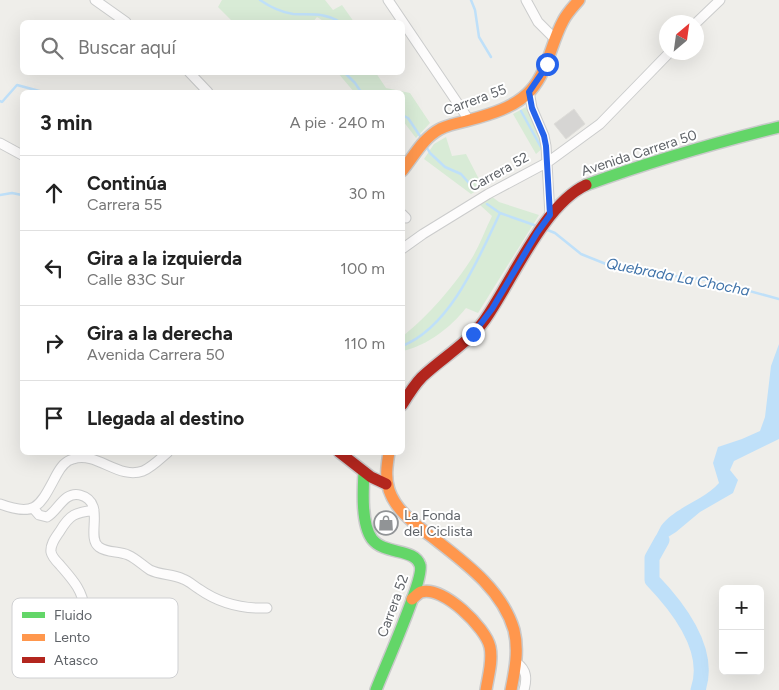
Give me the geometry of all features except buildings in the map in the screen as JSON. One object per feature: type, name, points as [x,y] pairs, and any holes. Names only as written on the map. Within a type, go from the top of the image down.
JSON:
[{"type":"main road","name":"Carrera 55","points":[[405,167],[430,136],[444,127],[501,109],[529,92],[542,73],[569,10],[579,0]]},
{"type":"main road","name":"Avenida Carrera 50","points":[[405,400],[422,377],[459,347],[483,322],[537,233],[567,197],[584,186],[625,171],[742,136],[779,127]]},
{"type":"main road","points":[[343,455],[364,472],[379,482],[386,484]]},
{"type":"main road","points":[[388,455],[385,472],[386,484],[392,499],[400,511],[476,572],[501,600],[510,616],[515,631],[518,654],[511,690]]},
{"type":"main road","name":"Carrera 52","points":[[364,472],[363,502],[371,538],[380,547],[412,555],[420,562],[421,573],[376,690]]},
{"type":"main road","points":[[412,599],[420,592],[426,591],[440,595],[470,616],[490,647],[486,690]]},
{"type":"street","points":[[95,0],[123,20]]},
{"type":"street","points":[[388,0],[401,20]]},
{"type":"street","points":[[526,0],[538,22],[555,39]]},
{"type":"street","points":[[704,16],[720,0]]},
{"type":"street","points":[[405,26],[468,120]]},
{"type":"street","name":"Carrera 52","points":[[405,247],[488,194],[548,162],[600,124],[662,60]]},
{"type":"street","points":[[192,75],[206,90]]},
{"type":"street","points":[[529,92],[532,108],[544,136],[548,162],[548,218]]},
{"type":"street","points":[[0,143],[20,154]]},
{"type":"street","points":[[0,504],[17,510],[29,511],[45,497],[62,464],[72,459],[85,457],[131,473],[143,471],[164,455]]},
{"type":"street","points":[[33,508],[39,515],[47,517],[66,498],[77,494],[85,497],[94,510],[95,524],[93,536],[96,544],[101,549],[122,552],[151,570],[184,579],[229,604],[256,609],[268,608]]},
{"type":"street","points":[[82,598],[77,585],[53,556],[51,550],[52,543],[70,516],[79,512],[94,510]]},
{"type":"street","points":[[517,663],[525,671],[526,684],[524,690]]},
{"type":"green space","points":[[222,0],[325,0],[333,10],[342,5],[353,20],[322,20],[317,17],[315,20],[231,20],[218,7]]},
{"type":"green space","points":[[340,75],[377,75],[386,88],[396,90],[352,90]]},
{"type":"green space","points":[[405,92],[410,93],[430,123],[416,138],[405,124]]},
{"type":"green space","points":[[526,107],[544,147],[536,154],[513,114]]},
{"type":"green space","points":[[446,137],[452,156],[466,154],[483,187],[471,194],[424,159],[434,144]]},
{"type":"green space","points":[[491,196],[499,202],[539,215],[478,313],[466,308],[438,335],[421,345],[405,350],[405,334],[440,300],[458,279],[475,253],[492,216],[480,205]]},
{"type":"water","points":[[779,344],[779,439],[734,461],[730,470],[738,480],[733,493],[700,512],[668,537],[657,561],[648,556],[659,529],[667,519],[705,495],[719,483],[713,463],[718,447],[760,431],[765,417],[771,366]]},
{"type":"waterway","points":[[260,0],[284,12],[322,15],[336,20]]},
{"type":"waterway","name":"Quebrada La Chocha","points":[[471,0],[475,10],[479,37],[491,57]]},
{"type":"waterway","points":[[347,75],[360,90]]},
{"type":"waterway","points":[[0,101],[2,102],[17,85],[36,90]]},
{"type":"waterway","name":"Quebrada La Chocha","points":[[521,111],[542,149]]},
{"type":"waterway","points":[[405,116],[422,139]]},
{"type":"waterway","points":[[426,146],[430,153],[445,167],[461,174],[475,190]]},
{"type":"waterway","points":[[0,195],[12,193],[20,195]]},
{"type":"waterway","points":[[487,204],[500,213],[537,226]]},
{"type":"waterway","points":[[405,344],[419,337],[449,307],[473,269],[500,213]]},
{"type":"waterway","name":"Quebrada La Chocha","points":[[545,229],[555,233],[581,254],[611,266],[639,272],[709,280],[779,299]]},
{"type":"waterway","points":[[662,540],[652,558],[652,580],[682,616],[690,630],[700,660],[701,675],[698,690]]},
{"type":"traffic: fast","points":[[586,185],[682,153],[779,127]]},
{"type":"traffic: fast","points":[[364,472],[364,516],[368,533],[377,544],[412,556],[420,565],[420,573],[410,605],[376,690]]},
{"type":"traffic: slow","points":[[405,167],[424,142],[440,129],[501,110],[525,96],[537,82],[563,21],[579,0]]},
{"type":"traffic: slow","points":[[389,455],[387,480],[389,490],[401,511],[469,567],[491,589],[508,615],[514,630],[516,645],[515,668],[511,690]]},
{"type":"traffic: slow","points":[[412,599],[421,592],[441,595],[462,610],[481,629],[487,639],[491,652],[486,690]]},
{"type":"traffic: jam","points":[[405,400],[422,377],[462,344],[484,321],[542,227],[570,195],[586,185]]},
{"type":"traffic: jam","points":[[343,455],[371,477],[386,484]]},
{"type":"place","name":"La Fonda del Ciclista","points":[[386,523]]},
{"type":"route","points":[[473,334],[492,309],[537,233],[550,215],[546,146],[544,136],[532,108],[529,92],[547,64]]}]
